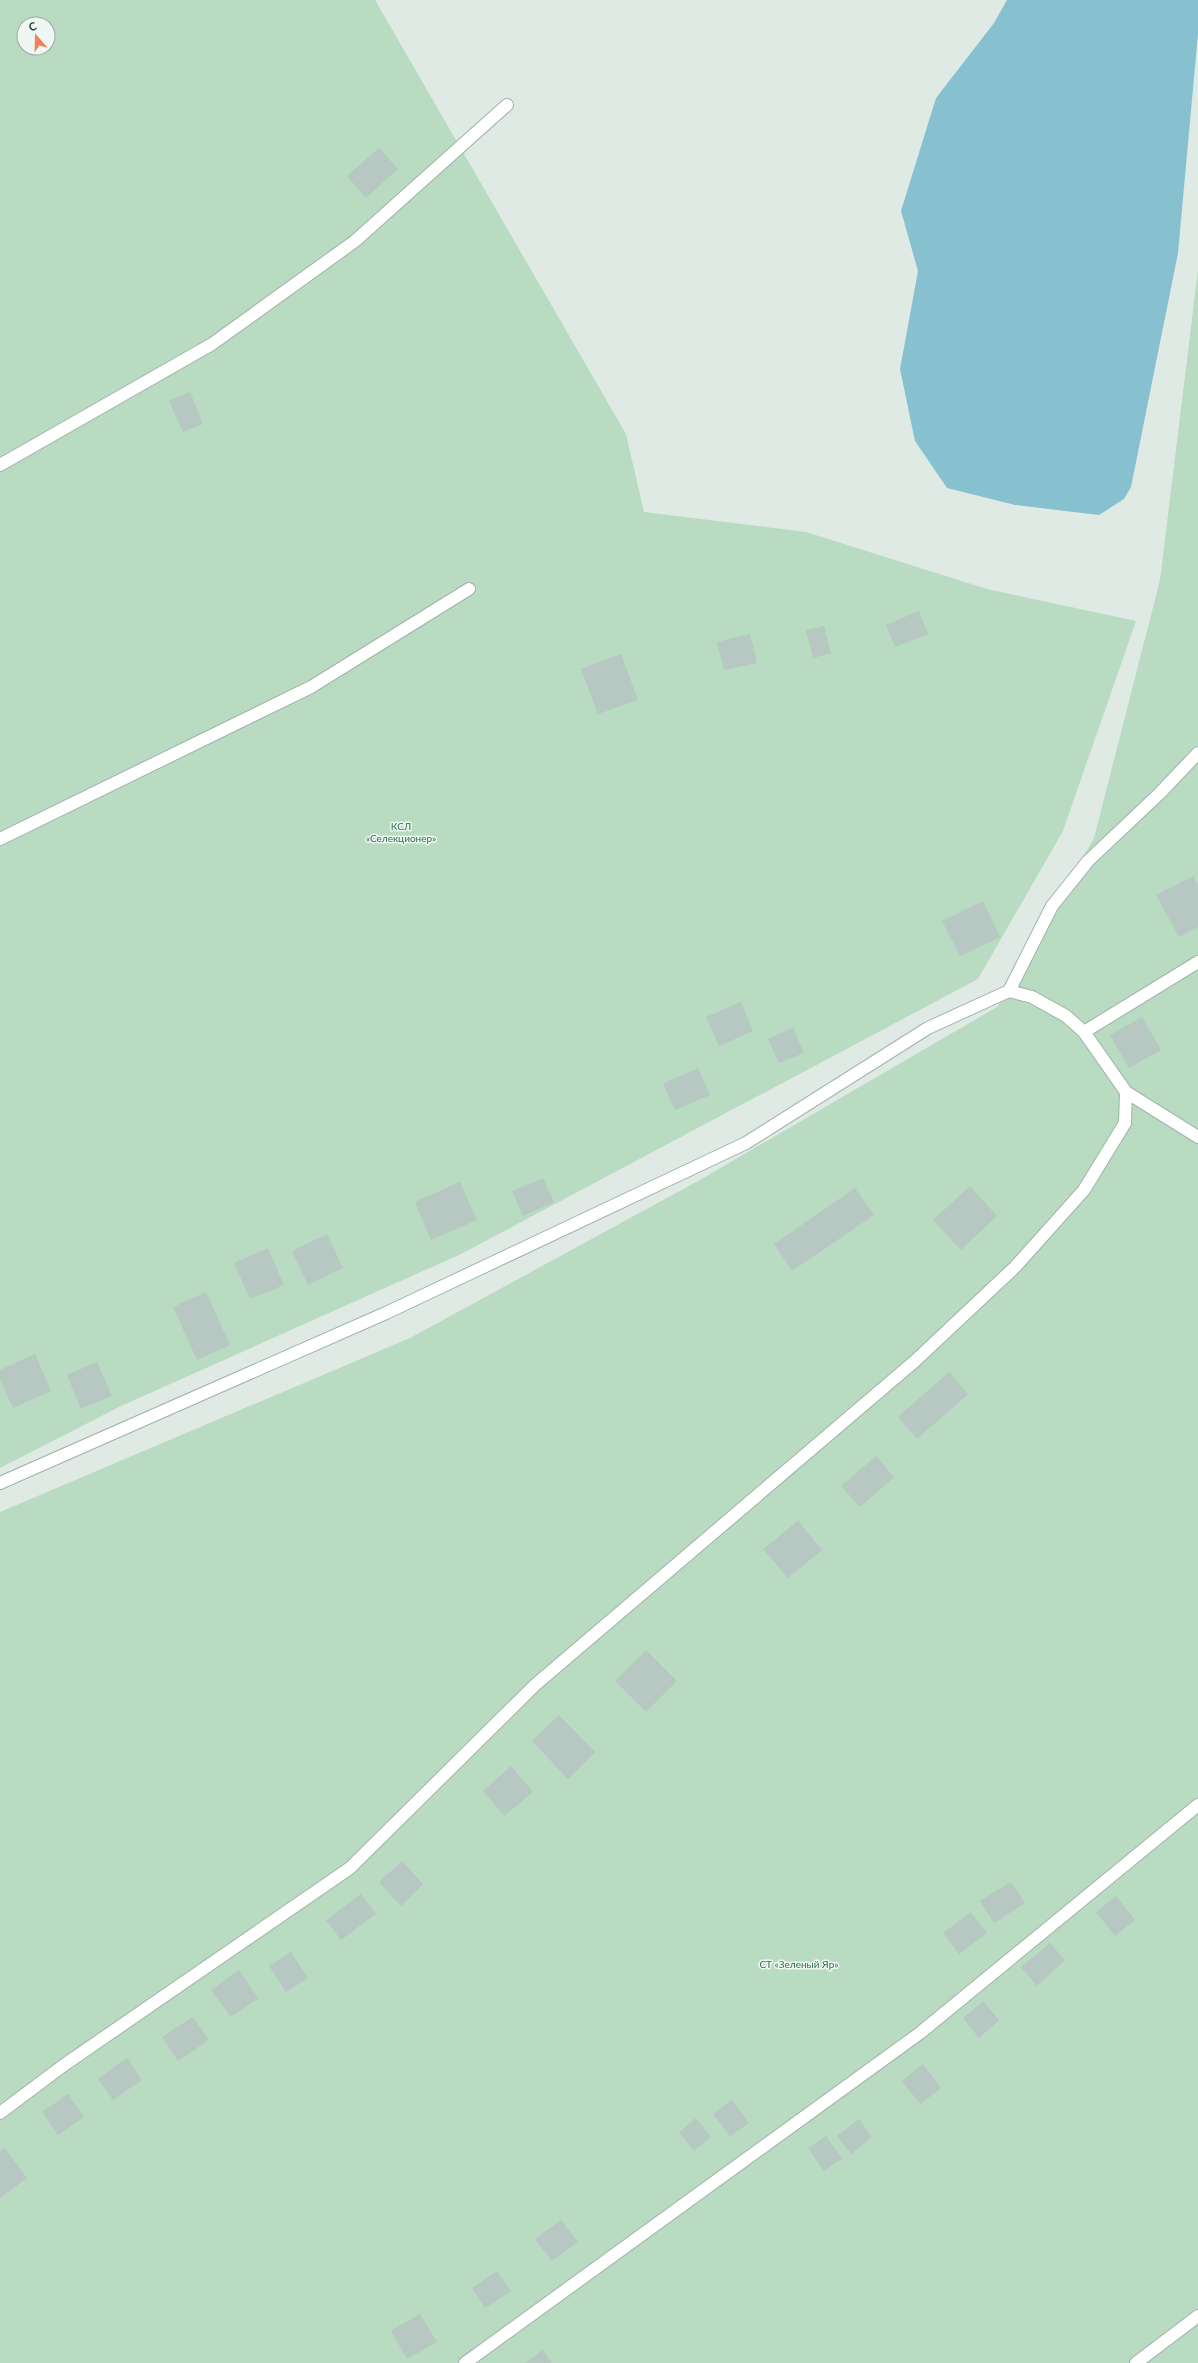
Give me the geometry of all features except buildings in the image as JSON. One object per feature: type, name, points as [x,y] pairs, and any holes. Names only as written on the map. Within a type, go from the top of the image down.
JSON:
[{"type":"street","points":[[0,465],[212,344],[355,240],[507,105]]},
{"type":"street","points":[[0,839],[312,686],[469,589]]},
{"type":"street","points":[[0,1483],[386,1312],[746,1143],[928,1028],[1009,991],[1052,906],[1088,861],[1160,793],[1198,753]]},
{"type":"street","points":[[1084,1032],[1198,962]]},
{"type":"street","points":[[1009,991],[1032,997],[1066,1016],[1084,1032],[1126,1092],[1198,1137]]},
{"type":"street","points":[[0,2113],[64,2065],[350,1868],[534,1685],[915,1361],[1014,1267],[1084,1190],[1125,1123],[1126,1092]]},
{"type":"street","points":[[465,2363],[920,2033],[1198,1805]]},
{"type":"street","points":[[1136,2363],[1198,2316]]},
{"type":"green space","name":"КСЛ «Селекционер»","points":[[0,0],[375,0],[626,434],[644,512],[806,532],[987,589],[1136,621],[1063,831],[978,979],[461,1254],[121,1406],[0,1468]]},
{"type":"green space","name":"СТ «Зеленый Яр»","points":[[1198,270],[1198,2363],[0,2363],[0,1512],[410,1338],[698,1181],[997,1007],[1094,838],[1160,580]]},
{"type":"water","points":[[1007,0],[1198,0],[1198,34],[1178,253],[1131,487],[1124,499],[1099,515],[1015,505],[947,488],[915,441],[900,369],[918,271],[901,211],[936,98],[994,23]]}]
